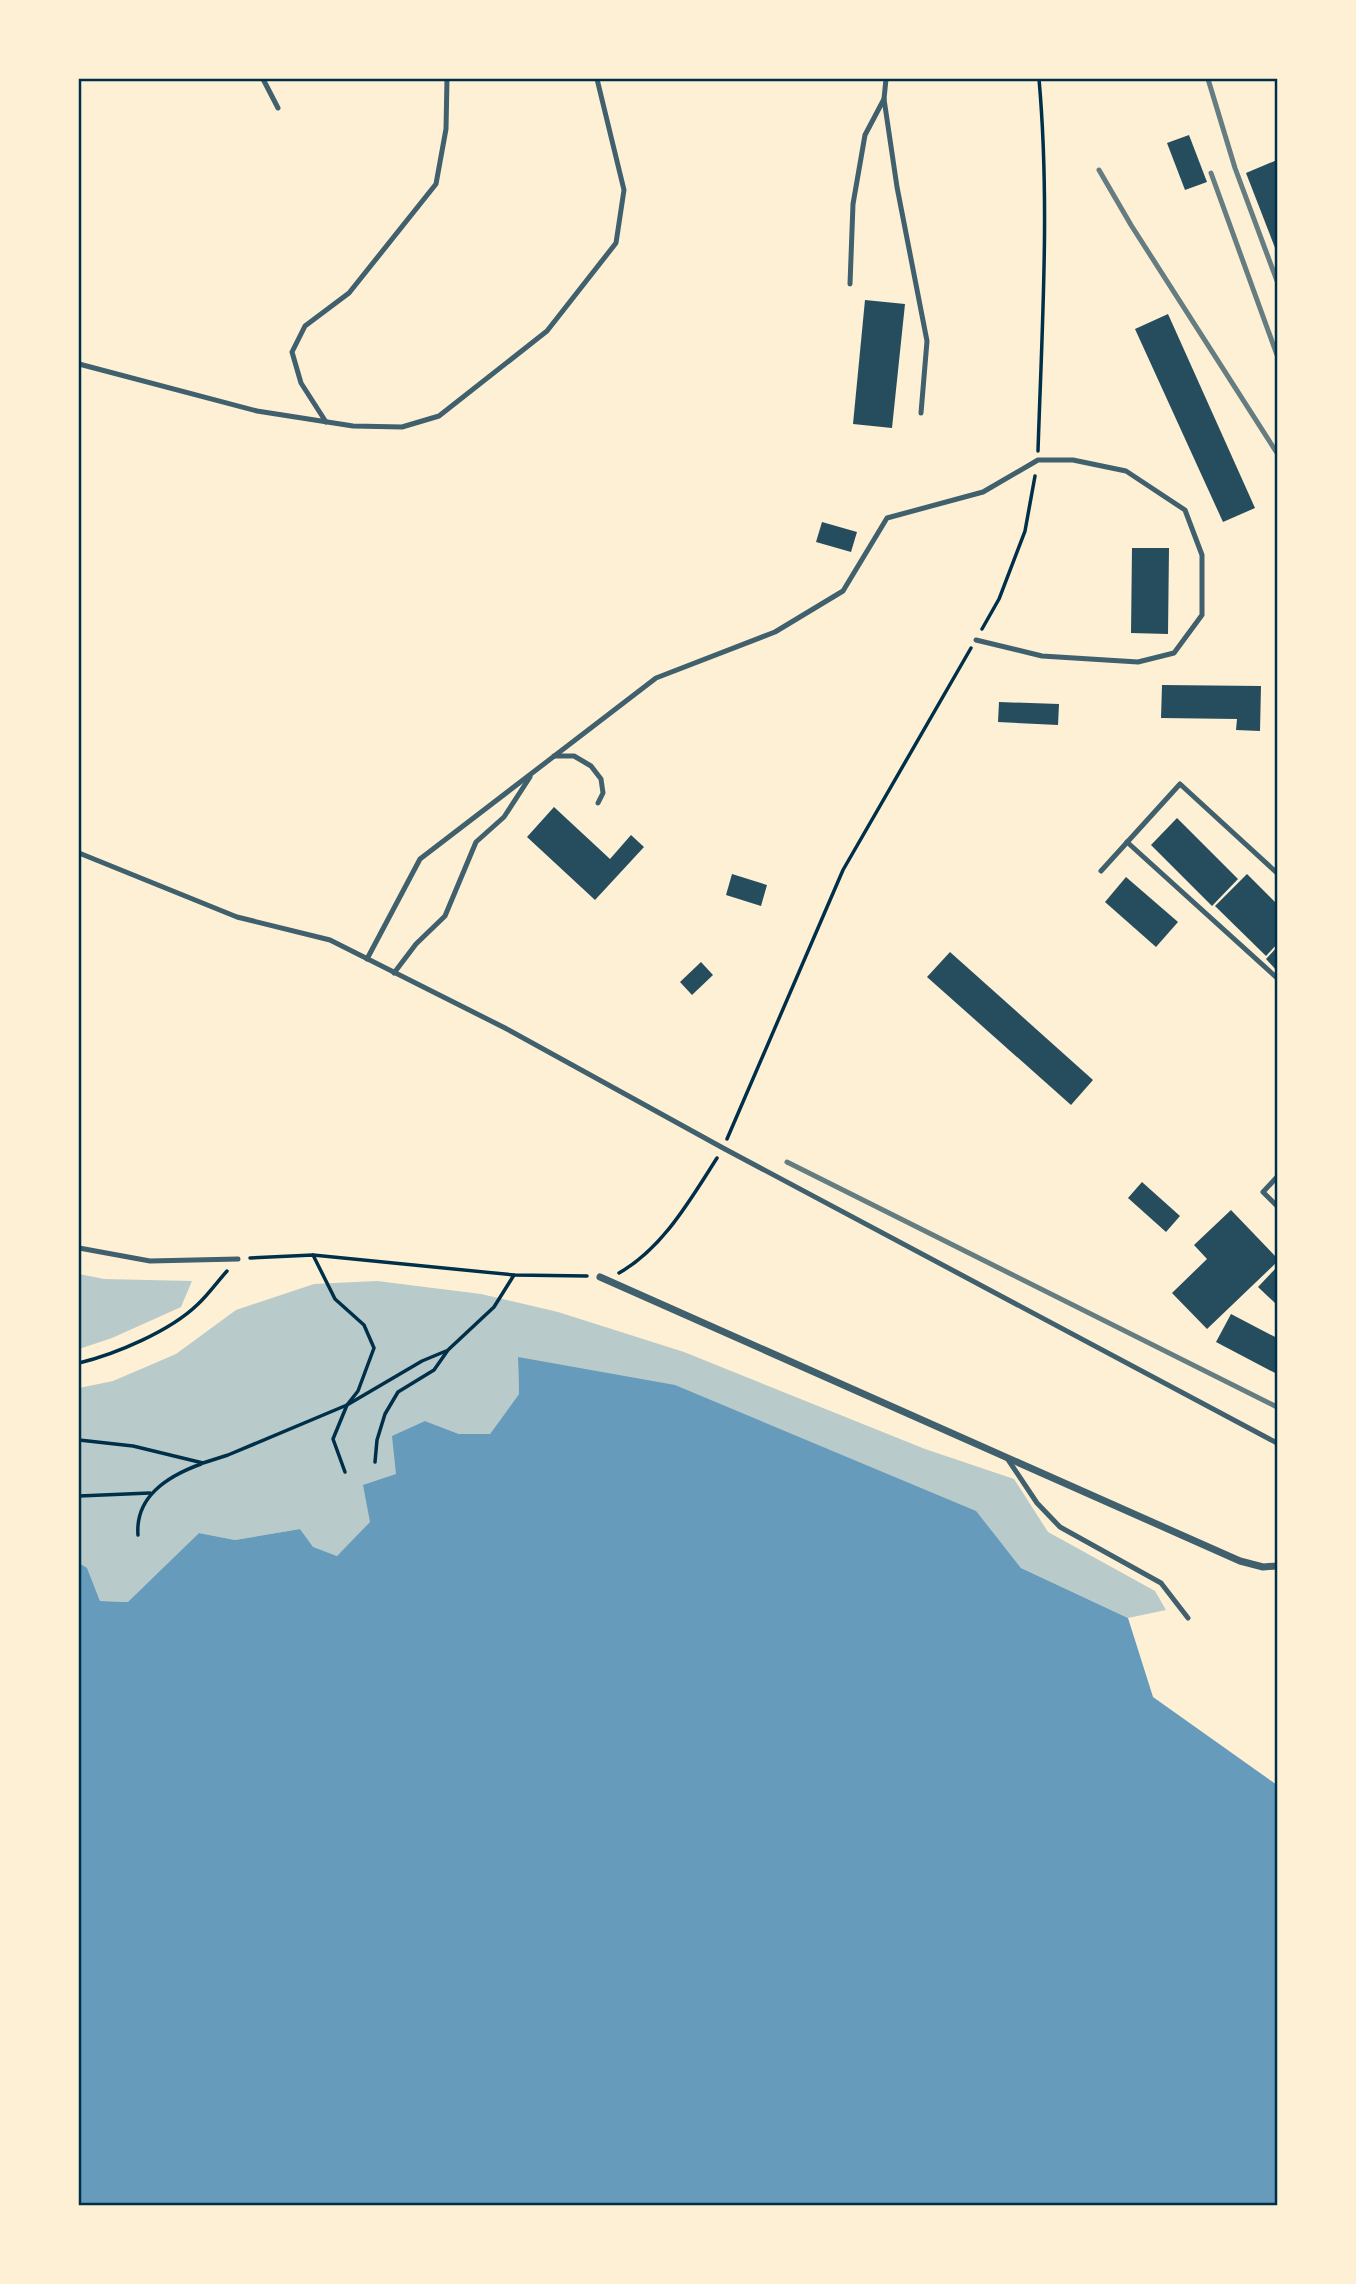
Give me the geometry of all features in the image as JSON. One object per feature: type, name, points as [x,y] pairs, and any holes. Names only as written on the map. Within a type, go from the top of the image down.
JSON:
[{"type":"street","points":[[600,1277],[1240,1561],[1263,1567],[1277,1566]]},
{"type":"lane","points":[[263,79],[278,108]]},
{"type":"lane","points":[[326,422],[300,383],[292,352],[305,326],[349,293],[436,184],[446,129],[447,79]]},
{"type":"lane","points":[[79,364],[257,411],[353,426],[402,428],[439,416],[547,331],[615,243],[624,190],[597,79]]},
{"type":"lane","points":[[886,79],[884,99],[897,187],[927,341],[921,413]]},
{"type":"lane","points":[[850,285],[853,204],[865,135],[884,99]]},
{"type":"lane","points":[[368,960],[420,859],[656,678],[775,632],[843,591],[887,518],[983,492],[1038,460],[1073,460],[1126,471],[1185,510],[1202,555],[1202,615],[1174,653],[1138,662],[1042,656],[976,640]]},
{"type":"lane","points":[[554,756],[574,756],[591,766],[601,779],[603,793],[598,803]]},
{"type":"lane","points":[[394,973],[415,944],[445,916],[476,842],[504,817],[534,771]]},
{"type":"lane","points":[[1101,871],[1180,784],[1277,873]]},
{"type":"lane","points":[[1127,842],[1277,978]]},
{"type":"lane","points":[[79,853],[237,917],[330,940],[505,1028],[723,1149],[1277,1443]]},
{"type":"lane","points":[[1277,1177],[1263,1192],[1277,1206]]},
{"type":"lane","points":[[79,1248],[150,1261],[238,1259]]},
{"type":"lane","points":[[1005,1456],[1037,1503],[1060,1527],[1161,1583],[1188,1618]]},
{"type":"path","points":[[79,1363],[102,1357],[153,1335],[196,1306],[238,1259],[313,1255],[514,1275],[612,1277],[636,1263],[679,1217],[723,1149],[843,870],[999,599],[1025,531],[1038,460],[1044,243],[1043,123],[1039,79]]},
{"type":"path","points":[[313,1255],[335,1299],[364,1325],[374,1349],[358,1391],[347,1405],[333,1439],[345,1472]]},
{"type":"path","points":[[375,1462],[377,1440],[386,1414],[398,1392],[435,1370],[448,1350],[494,1307],[514,1275]]},
{"type":"path","points":[[138,1535],[137,1521],[150,1493],[177,1473],[228,1455],[347,1405],[448,1350]]},
{"type":"path","points":[[79,1440],[134,1446],[203,1463]]},
{"type":"path","points":[[79,1496],[150,1493]]},
{"type":"shaded area","points":[[79,1274],[104,1279],[192,1281],[181,1307],[112,1338],[79,1349]]},
{"type":"shaded area","points":[[377,1281],[481,1294],[558,1312],[684,1352],[925,1449],[1014,1479],[1048,1532],[1155,1591],[1166,1610],[1128,1618],[1021,1568],[975,1511],[518,1357],[519,1394],[490,1434],[459,1434],[425,1421],[371,1522],[337,1556],[312,1547],[300,1529],[235,1540],[199,1533],[129,1602],[100,1601],[87,1569],[79,1563],[79,1388],[113,1381],[176,1354],[236,1310],[314,1284]]},
{"type":"water","points":[[518,1357],[675,1385],[976,1511],[1021,1568],[1128,1618],[1153,1697],[1277,1785],[1277,2205],[79,2205],[79,1563],[87,1568],[100,1601],[128,1602],[199,1533],[235,1540],[300,1529],[313,1547],[337,1556],[370,1522],[363,1485],[396,1474],[392,1436],[425,1421],[459,1434],[490,1434],[519,1394]]},
{"type":"building","points":[[1189,135],[1207,182],[1185,190],[1167,143]]},
{"type":"building","points":[[1277,160],[1277,253],[1246,173]]},
{"type":"building","points":[[865,300],[905,304],[892,428],[853,424]]},
{"type":"building","points":[[1168,314],[1255,508],[1223,522],[1135,329]]},
{"type":"building","points":[[822,522],[857,532],[851,552],[816,542]]},
{"type":"building","points":[[1132,548],[1169,548],[1168,634],[1131,633]]},
{"type":"building","points":[[1162,685],[1261,686],[1260,731],[1236,730],[1237,719],[1161,718]]},
{"type":"building","points":[[999,702],[1059,704],[1058,725],[998,722]]},
{"type":"building","points":[[554,807],[610,859],[631,835],[644,847],[595,900],[527,837]]},
{"type":"building","points":[[1177,818],[1238,879],[1212,906],[1151,845]]},
{"type":"building","points":[[732,874],[767,885],[761,906],[726,895]]},
{"type":"building","points":[[1247,874],[1277,904],[1277,944],[1266,956],[1215,906]]},
{"type":"building","points":[[1126,877],[1178,922],[1156,947],[1105,902]]},
{"type":"building","points":[[1277,947],[1277,971],[1266,959]]},
{"type":"building","points":[[950,952],[1093,1080],[1071,1105],[927,977]]},
{"type":"building","points":[[701,962],[713,975],[692,995],[680,982]]},
{"type":"building","points":[[1142,1182],[1180,1216],[1166,1232],[1128,1198]]},
{"type":"building","points":[[1231,1210],[1277,1258],[1277,1262],[1207,1329],[1172,1293],[1207,1259],[1194,1245]]},
{"type":"building","points":[[1277,1267],[1277,1302],[1276,1304],[1258,1287]]},
{"type":"building","points":[[1231,1314],[1277,1338],[1277,1374],[1216,1342]]},
{"type":"railway","points":[[1208,79],[1235,168],[1277,281]]},
{"type":"railway","points":[[1099,170],[1131,225],[1277,453]]},
{"type":"railway","points":[[1211,173],[1277,355]]},
{"type":"railway","points":[[787,1162],[1277,1407]]}]
